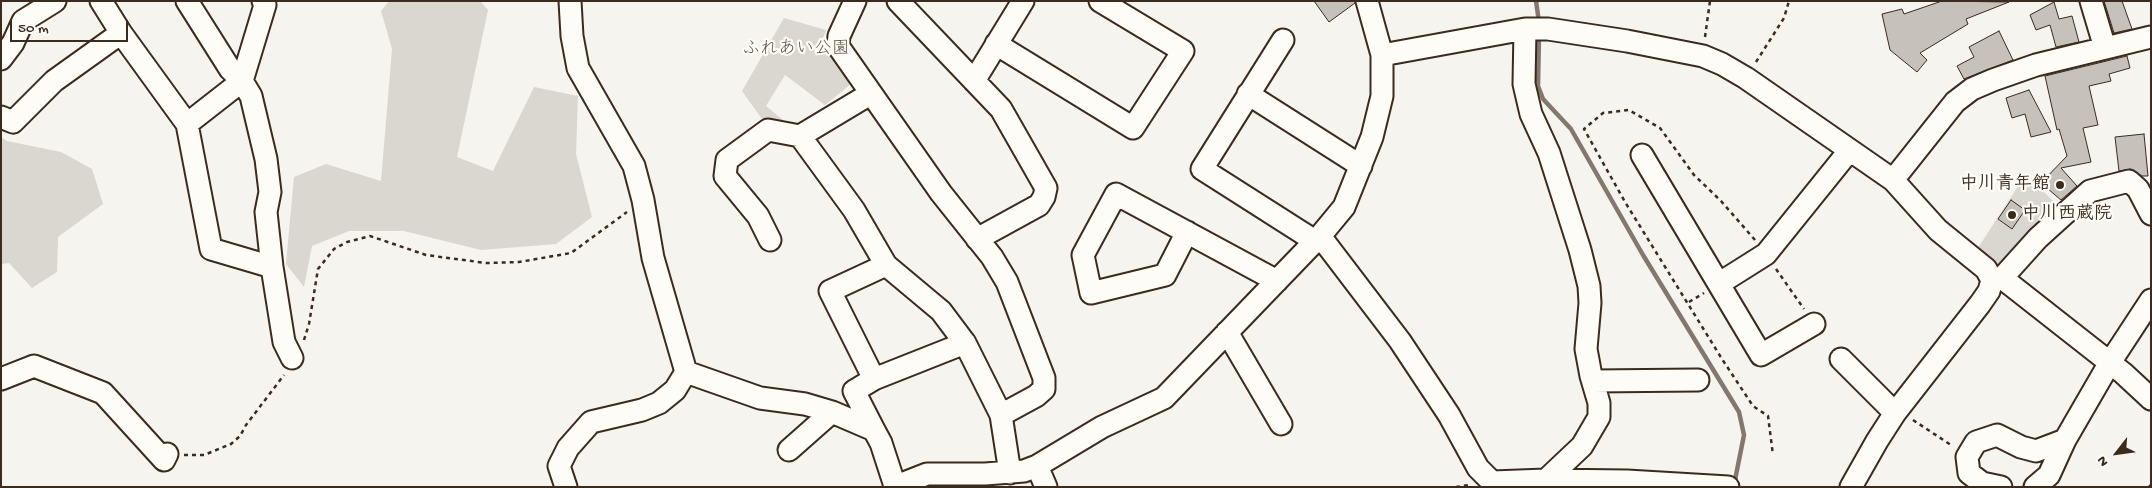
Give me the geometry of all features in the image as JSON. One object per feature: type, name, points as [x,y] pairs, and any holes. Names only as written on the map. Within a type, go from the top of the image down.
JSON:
[{"type":"street","points":[[1,59],[13,43],[23,11],[56,1]]},
{"type":"street","points":[[101,1],[121,33],[186,124],[211,249],[272,267]]},
{"type":"street","points":[[187,1],[230,69],[242,81],[251,96],[266,159],[270,192],[266,212],[272,267],[284,342],[292,358]]},
{"type":"street","points":[[186,124],[242,81],[265,5],[263,1]]},
{"type":"street","points":[[564,484],[559,466],[568,448],[591,422],[659,404],[675,390],[686,372],[653,258],[643,200],[634,166],[578,68],[572,36],[570,1]]},
{"type":"street","points":[[855,1],[839,36],[838,46],[941,193],[992,258],[1006,282],[1044,378],[1044,389],[1036,396],[1001,415]]},
{"type":"street","points":[[898,1],[1001,109],[1046,188],[1044,197],[1039,205],[977,239]]},
{"type":"street","points":[[974,80],[1023,1]]},
{"type":"street","points":[[996,44],[1133,128],[1183,51],[1100,1]]},
{"type":"street","points":[[965,343],[874,380],[854,391],[881,443],[894,486],[927,474],[966,481],[1024,471],[1037,466],[1102,428],[1164,398],[1318,238],[1344,207],[1372,137],[1382,96],[1382,55],[1367,1]]},
{"type":"street","points":[[2092,1],[2105,48]]},
{"type":"street","points":[[1382,55],[1525,29],[1548,29],[1627,41],[1703,56],[1722,64],[1746,78],[1893,180],[1938,230],[1997,279],[2123,373],[2151,400]]},
{"type":"street","points":[[1525,29],[1524,84],[1531,114],[1549,153],[1580,250],[1589,286],[1590,303],[1586,349],[1599,403],[1600,417],[1582,446],[1546,480]]},
{"type":"street","points":[[1,117],[13,122],[54,81],[121,33]]},
{"type":"street","points":[[1893,180],[1955,102],[1972,90],[1993,80],[2036,65],[2151,37]]},
{"type":"street","points":[[1283,40],[1202,169],[1318,238],[1406,349],[1449,415],[1478,468],[1492,482],[1627,480],[1726,487]]},
{"type":"street","points":[[770,240],[758,216],[725,176],[727,160],[768,130],[800,136],[870,94]]},
{"type":"street","points":[[1248,94],[1360,166]]},
{"type":"street","points":[[800,136],[854,210],[876,252],[886,265],[941,311],[965,343],[1001,415],[1010,472]]},
{"type":"street","points":[[1720,283],[1766,254],[1849,151]]},
{"type":"street","points":[[1642,155],[1720,283],[1761,355],[1814,324]]},
{"type":"street","points":[[1850,487],[1877,441],[1897,412],[1997,279],[2038,238],[2090,191],[2129,181],[2144,187],[2151,214]]},
{"type":"street","points":[[1187,232],[1165,275],[1090,292],[1083,255],[1116,194],[1187,232],[1277,281]]},
{"type":"street","points":[[874,380],[830,291],[886,265]]},
{"type":"street","points":[[2035,487],[2049,475],[2065,440],[2109,364],[2151,300]]},
{"type":"street","points":[[1227,332],[1281,424]]},
{"type":"street","points":[[1840,359],[1897,412]]},
{"type":"street","points":[[1,378],[34,366],[103,393],[164,460],[167,454]]},
{"type":"street","points":[[686,372],[760,398],[806,404],[832,412],[874,430]]},
{"type":"street","points":[[1593,381],[1698,380]]},
{"type":"street","points":[[789,450],[832,412]]},
{"type":"street","points":[[2001,487],[1982,483],[1970,473],[1967,457],[1976,442],[1997,435],[2021,447],[2036,451],[2065,440]]},
{"type":"street","points":[[1037,466],[1046,487]]},
{"type":"path","points":[[1703,56],[1710,1]]},
{"type":"path","points":[[1746,78],[1784,18],[1789,1]]},
{"type":"path","points":[[167,454],[204,455],[231,444],[240,436],[246,425],[282,378],[304,340],[310,324],[318,269],[334,248],[347,242],[370,236],[426,255],[486,263],[519,262],[554,257],[571,253],[643,200]]},
{"type":"path","points":[[1766,254],[1814,324]]},
{"type":"path","points":[[1897,412],[1951,445]]},
{"type":"green space","points":[[389,1],[480,1],[488,10],[457,157],[493,171],[534,87],[578,96],[576,154],[592,217],[556,244],[481,250],[404,231],[349,231],[312,246],[304,287],[286,264],[294,177],[326,164],[381,181],[392,49],[381,11]]},
{"type":"green space","name":"ふれあい公園","points":[[784,18],[826,30],[821,44],[851,84],[825,105],[785,75],[766,106],[788,124],[764,122],[742,91]]},
{"type":"green space","points":[[1,137],[7,141],[61,152],[92,169],[103,204],[58,237],[57,272],[32,288],[9,263],[1,264]]},
{"type":"green space","points":[[2026,174],[2059,207],[1999,269],[1974,254]]},
{"type":"building","points":[[1314,1],[1355,1],[1355,3],[1329,22]]},
{"type":"building","points":[[1942,1],[2009,2],[1966,19],[1968,24],[1920,53],[1927,60],[1917,72],[1890,50],[1882,14],[1902,9],[1904,14]]},
{"type":"building","points":[[2104,1],[2122,1],[2132,29],[2114,33]]},
{"type":"building","points":[[2054,2],[2059,19],[2072,16],[2079,42],[2056,47],[2050,25],[2036,30],[2030,15]]},
{"type":"building","points":[[1999,31],[2013,60],[1964,79],[1957,66],[1974,57],[1969,47]]},
{"type":"building","points":[[2127,56],[2130,68],[2109,74],[2111,81],[2089,86],[2098,125],[2083,128],[2091,162],[2061,168],[2077,186],[2061,200],[2041,183],[2067,156],[2059,129],[2057,130],[2045,76]]},
{"type":"building","points":[[2029,90],[2051,132],[2031,137],[2025,114],[2012,118],[2006,98]]},
{"type":"building","points":[[2144,134],[2148,176],[2142,176],[2131,169],[2119,171],[2115,137]]},
{"type":"building","name":"中川西蔵院","points":[[2011,200],[2025,210],[2012,229],[1998,219]]},
{"type":"waterway","points":[[1536,1],[1539,22]]},
{"type":"waterway","points":[[1539,35],[1538,86],[1543,99],[1571,129],[1643,255],[1739,412],[1744,435],[1734,485]]},
{"type":"place","name":"中川青年館","points":[[2060,185]]},
{"type":"place","name":"中川西蔵院","points":[[2012,215]]}]
